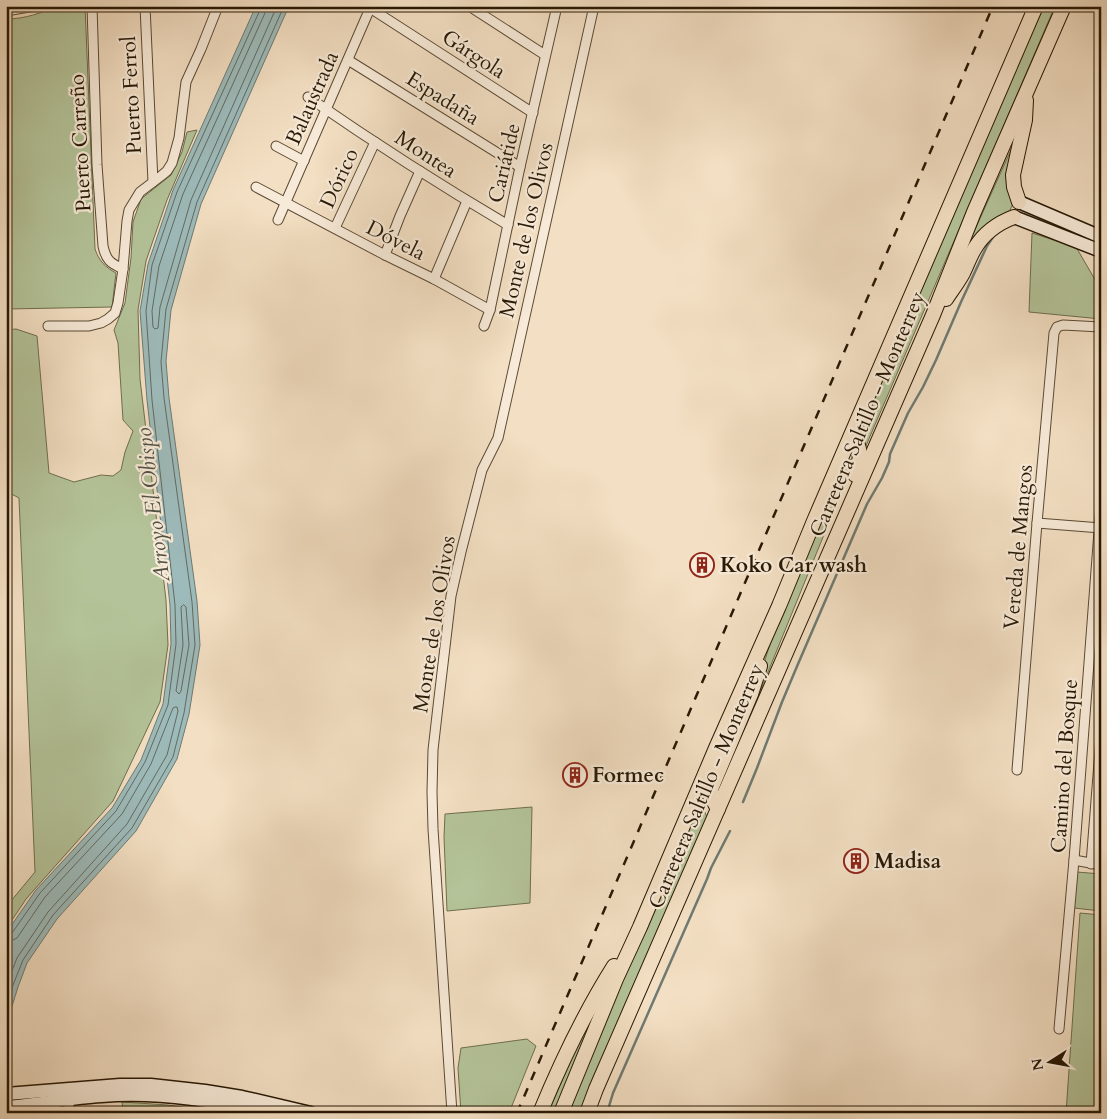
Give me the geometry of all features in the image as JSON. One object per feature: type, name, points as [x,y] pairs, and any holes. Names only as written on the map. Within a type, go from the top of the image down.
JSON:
[{"type":"main road","name":"Carretera Saltillo - Monterrey","points":[[561,1113],[616,979],[779,606],[1036,6]]},
{"type":"main road","name":"Carretera Saltillo - Monterrey","points":[[586,1113],[1064,6]]},
{"type":"main road","points":[[1019,202],[1014,187],[1013,175],[1025,120],[1025,95]]},
{"type":"main road","points":[[932,315],[950,293],[980,242],[992,229],[1014,217]]},
{"type":"main road","points":[[815,583],[826,544],[858,468],[859,450],[856,441],[851,438]]},
{"type":"main road","points":[[718,808],[712,800],[711,789],[751,694],[779,606]]},
{"type":"main road","points":[[540,1113],[576,1034],[618,960],[632,944]]},
{"type":"main road","points":[[592,1113],[596,1089]]},
{"type":"street","points":[[6,11],[36,6]]},
{"type":"street","name":"Puerto Carreño","points":[[92,6],[97,165],[103,246],[107,258],[114,265],[123,268]]},
{"type":"street","name":"Puerto Ferrol","points":[[145,6],[153,182]]},
{"type":"street","points":[[48,326],[90,326],[101,323],[115,313],[123,268],[125,232],[130,210],[140,192],[166,171],[172,163],[179,138],[186,82],[218,6]]},
{"type":"street","points":[[469,6],[546,54]]},
{"type":"street","name":"Cariátide","points":[[484,326],[490,310],[557,6]]},
{"type":"street","name":"Monte de los Olivos","points":[[452,1113],[432,792],[433,750],[450,606],[461,552],[482,470],[498,438],[594,6]]},
{"type":"street","name":"Balaustrada","points":[[278,220],[371,7]]},
{"type":"street","name":"Gárgola","points":[[371,7],[533,113]]},
{"type":"street","name":"Espadaña","points":[[348,60],[520,167]]},
{"type":"street","name":"Montea","points":[[308,97],[467,201],[508,225]]},
{"type":"street","name":"Dórico","points":[[335,228],[375,142]]},
{"type":"street","points":[[276,146],[304,160]]},
{"type":"street","points":[[385,255],[420,170]]},
{"type":"street","name":"Dóvela","points":[[256,187],[490,310]]},
{"type":"street","points":[[434,279],[467,201]]},
{"type":"street","points":[[1019,202],[1101,237]]},
{"type":"street","points":[[1014,217],[1101,251]]},
{"type":"street","name":"Vereda de Mangos","points":[[1017,770],[1054,332],[1057,327],[1063,325],[1101,327]]},
{"type":"street","name":"Camino del Bosque","points":[[1059,1029],[1101,505]]},
{"type":"street","points":[[1037,523],[1100,528]]},
{"type":"street","name":"Camino del Bosque","points":[[1091,864],[1101,737]]},
{"type":"street","points":[[1074,860],[1101,865]]},
{"type":"street","points":[[6,1107],[47,1097],[120,1085],[151,1084],[242,1097],[271,1110]]},
{"type":"street","points":[[6,1094],[69,1099],[121,1095],[152,1096],[204,1100],[271,1110],[311,1113]]},
{"type":"street","points":[[69,1099],[69,1113]]},
{"type":"green space","points":[[58,6],[85,6],[95,249],[103,263],[116,273],[112,307],[7,309],[6,19],[33,15]]},
{"type":"green space","points":[[1043,6],[1055,6],[865,448],[865,442],[859,435]]},
{"type":"green space","points":[[197,130],[167,200],[146,261],[138,310],[140,379],[166,600],[168,645],[160,702],[113,801],[26,899],[6,929],[6,907],[35,872],[19,498],[6,491],[6,330],[16,329],[37,336],[49,473],[74,482],[101,475],[113,476],[121,470],[133,431],[123,420],[118,343],[114,330],[125,303],[131,258],[133,222],[141,199],[171,175],[182,152],[187,132]]},
{"type":"green space","points":[[1019,132],[1014,202],[1008,214],[951,283]]},
{"type":"green space","points":[[1032,233],[1076,247],[1101,292],[1101,319],[1029,312]]},
{"type":"green space","points":[[848,459],[852,460],[852,466],[717,797],[715,793],[754,694],[774,632]]},
{"type":"green space","points":[[704,796],[703,808],[707,817],[581,1113],[568,1113],[606,1019]]},
{"type":"green space","points":[[532,807],[530,903],[447,911],[445,814]]},
{"type":"green space","points":[[1077,872],[1101,874],[1101,911],[1074,908]]},
{"type":"green space","points":[[1080,913],[1101,915],[1101,1113],[1066,1113]]},
{"type":"green space","points":[[594,1016],[554,1113],[548,1113],[582,1035]]},
{"type":"green space","points":[[527,1039],[536,1046],[509,1113],[461,1113],[458,1068],[461,1048]]},
{"type":"green space","points":[[122,1102],[168,1105],[221,1113],[123,1113]]},
{"type":"water","points":[[256,6],[289,6],[201,204],[171,310],[166,361],[169,398],[197,601],[200,645],[189,714],[177,759],[136,831],[57,919],[27,963],[9,1016],[6,1053],[6,933],[36,890],[112,808],[141,760],[163,704],[171,644],[170,605],[147,400],[140,311],[148,264],[173,190]]},
{"type":"waterway","points":[[743,802],[782,702],[867,504],[882,478],[908,413],[923,387],[987,246],[993,237]]},
{"type":"waterway","points":[[607,1113],[613,1093],[711,868],[730,831]]},
{"type":"railway","points":[[517,1113],[993,6]]},
{"type":"place","name":"Koko Car wash","points":[[702,565]]},
{"type":"place","name":"Formec","points":[[575,775]]},
{"type":"place","name":"Madisa","points":[[856,861]]},
{"type":"water label","name":"Arroyo El Obispo","points":[[152,505]]}]
